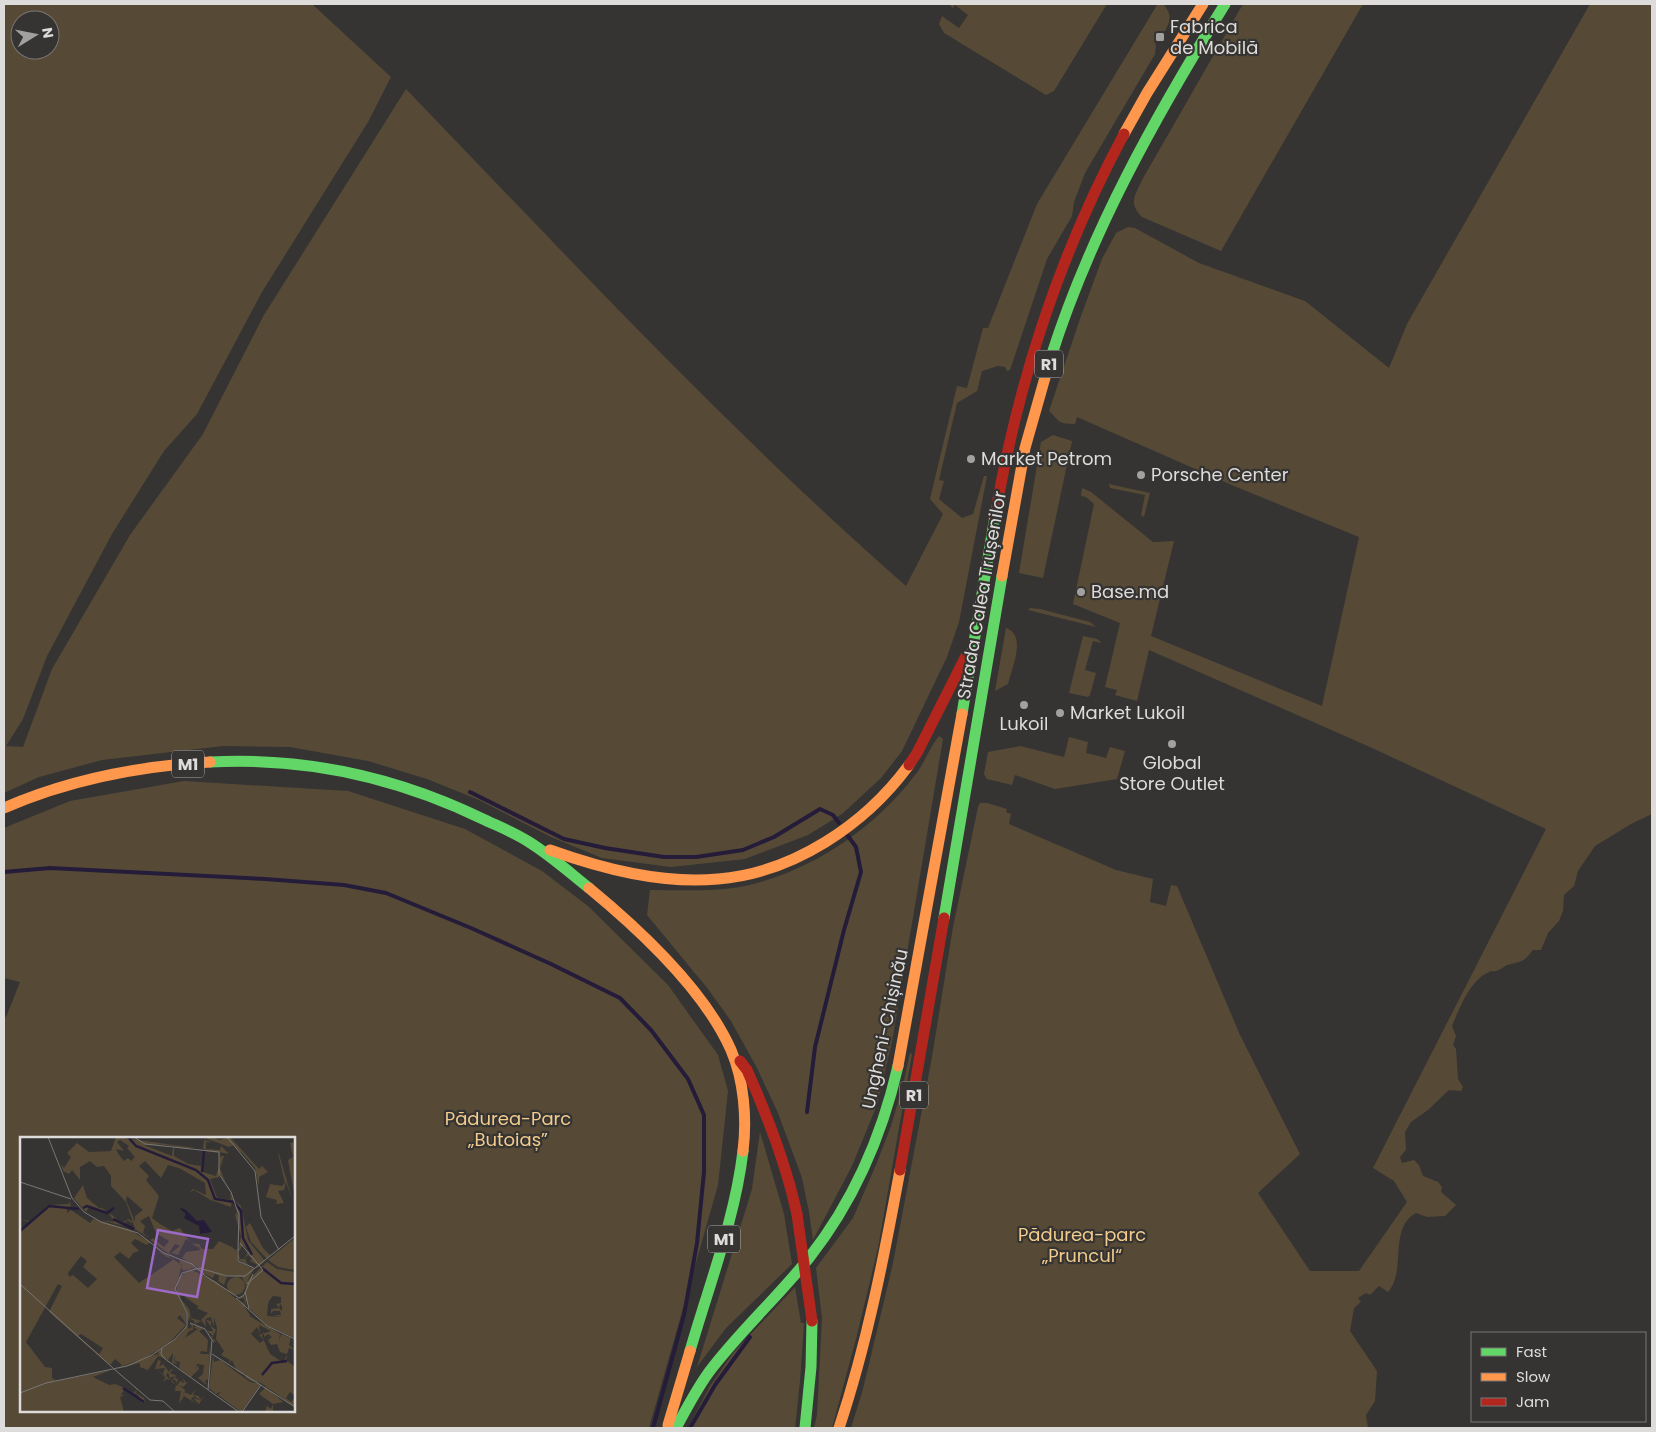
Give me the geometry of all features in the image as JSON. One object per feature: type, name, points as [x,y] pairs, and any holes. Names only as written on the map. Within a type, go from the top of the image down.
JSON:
[{"type":"highway","name":"Strada Calea Trușenilor","points":[[955,754],[1004,466],[1024,381],[1054,287],[1106,168],[1147,93],[1203,4]]},
{"type":"highway","name":"Strada Calea Trușenilor","points":[[971,758],[1001,582],[1031,427],[1041,386],[1083,266],[1114,195],[1149,128],[1188,61],[1225,4]]},
{"type":"highway","points":[[533,844],[588,864],[656,877],[687,879],[739,876],[789,859],[838,834],[856,821],[894,783],[912,760],[973,642]]},
{"type":"highway","name":"Ungheni-Chișinău","points":[[676,1428],[685,1408],[711,1367],[827,1235],[861,1177],[877,1139],[898,1068],[955,754]]},
{"type":"highway","name":"Ungheni-Chișinău","points":[[839,1428],[861,1358],[885,1257],[971,758]]},
{"type":"highway","name":"M1","points":[[4,808],[47,791],[121,773],[192,763],[271,762],[341,772],[415,790],[469,811],[533,844],[588,887],[640,933],[679,974],[708,1010],[747,1070],[775,1135],[793,1190],[798,1214],[812,1321],[811,1367],[805,1428]]},
{"type":"highway","name":"M1","points":[[666,1428],[723,1243],[741,1176],[745,1140],[743,1102],[738,1074],[729,1045]]},
{"type":"green space","points":[[4,4],[312,4],[391,77],[368,122],[262,292],[197,414],[164,451],[112,534],[47,656],[23,719],[6,746],[23,747],[52,669],[130,535],[203,434],[264,315],[406,89],[589,280],[713,405],[776,467],[906,586],[943,514],[930,499],[957,386],[967,388],[983,328],[988,328],[1037,204],[1157,5],[1164,5],[1167,9],[1170,16],[1169,22],[1164,33],[1159,31],[1154,41],[1156,45],[1155,54],[1085,173],[1074,202],[1072,216],[1047,259],[1010,370],[1007,371],[1005,367],[998,366],[982,371],[977,391],[957,403],[939,480],[944,481],[939,499],[962,518],[973,514],[984,476],[987,476],[959,622],[947,657],[902,751],[881,778],[842,814],[808,835],[745,859],[671,867],[602,858],[551,837],[479,800],[427,779],[368,761],[290,747],[223,746],[102,760],[39,777],[4,793]]},
{"type":"green space","points":[[949,4],[1107,4],[1054,91],[1046,95],[944,33],[939,24],[942,16],[959,28],[968,15],[955,5],[953,8]]},
{"type":"green space","points":[[1243,4],[1363,4],[1221,251],[1142,217],[1135,208],[1134,199],[1142,180]]},
{"type":"green space","name":"Pădurea-parc „Pruncul“","points":[[1590,4],[1652,4],[1652,814],[1631,824],[1595,846],[1578,871],[1574,886],[1564,895],[1563,911],[1559,921],[1548,933],[1541,950],[1533,950],[1522,961],[1507,965],[1497,971],[1490,971],[1482,976],[1471,988],[1458,1012],[1452,1026],[1456,1036],[1453,1045],[1456,1049],[1458,1079],[1463,1087],[1461,1091],[1449,1090],[1428,1110],[1411,1122],[1405,1132],[1406,1150],[1400,1157],[1402,1163],[1414,1160],[1419,1165],[1423,1176],[1438,1182],[1442,1187],[1441,1192],[1456,1205],[1445,1216],[1427,1217],[1416,1213],[1408,1220],[1402,1229],[1394,1283],[1388,1292],[1379,1286],[1370,1295],[1366,1293],[1358,1298],[1361,1302],[1354,1308],[1350,1331],[1377,1371],[1375,1401],[1366,1415],[1368,1428],[851,1428],[863,1389],[893,1263],[932,1057],[953,927],[980,803],[987,803],[1007,809],[1006,812],[1011,814],[1009,824],[1116,870],[1153,879],[1150,902],[1166,906],[1171,885],[1177,886],[1240,1035],[1300,1154],[1258,1193],[1310,1271],[1359,1271],[1407,1202],[1394,1181],[1373,1168],[1546,829],[1370,747],[1149,650],[1137,701],[1115,695],[1117,690],[1105,687],[1120,623],[1073,604],[1094,504],[1086,497],[1081,496],[1082,488],[1091,492],[1153,542],[1174,541],[1151,636],[1322,706],[1359,537],[1234,486],[1077,417],[1075,424],[1062,423],[1049,411],[1102,259],[1116,233],[1128,227],[1135,228],[1199,263],[1305,301],[1389,368],[1407,324]]},
{"type":"green space","points":[[1053,435],[1072,441],[1043,578],[1019,573],[1041,442]]},
{"type":"green space","points":[[1109,484],[1150,493],[1144,517],[1141,515],[1145,495],[1110,488]]},
{"type":"green space","points":[[1030,608],[1090,622],[1096,627],[1028,610]]},
{"type":"green space","points":[[1006,628],[1016,637],[1015,661],[1008,684],[995,691]]},
{"type":"green space","points":[[1083,636],[1097,639],[1102,643],[1093,641],[1085,670],[1096,673],[1088,697],[1069,693]]},
{"type":"green space","points":[[939,736],[943,739],[892,1042],[877,1105],[852,1166],[813,1240],[802,1178],[778,1113],[757,1068],[731,1021],[708,989],[647,915],[650,890],[710,890],[745,886],[794,870],[817,859],[861,830],[899,795],[922,766],[932,745]]},
{"type":"green space","points":[[1069,737],[1088,742],[1086,753],[1106,758],[1110,747],[1125,751],[1117,779],[1055,789],[1015,775],[1012,785],[987,779],[984,774],[988,752],[1020,746],[1064,757]]},
{"type":"green space","name":"Pădurea-Parc „Butoiaș”","points":[[184,781],[348,791],[465,829],[542,871],[588,906],[668,985],[718,1055],[728,1091],[718,1185],[649,1428],[4,1428],[4,1019],[20,982],[4,978],[4,828],[70,801]]},
{"type":"green space","points":[[910,1053],[912,1054],[878,1248],[856,1339],[832,1428],[814,1428],[817,1415],[822,1318],[816,1268],[853,1218],[891,1126]]},
{"type":"green space","points":[[760,1132],[784,1214],[792,1264],[726,1328],[697,1367],[752,1189]]},
{"type":"green space","points":[[795,1287],[801,1323],[804,1323],[795,1428],[688,1428],[710,1386],[733,1353]]},
{"type":"waterway","points":[[470,792],[564,839],[605,848],[664,857],[696,857],[743,850],[774,837],[820,809],[833,815],[839,823]]},
{"type":"waterway","points":[[807,1112],[815,1047],[844,930],[861,872],[856,847],[848,836]]},
{"type":"waterway","points":[[4,872],[50,868],[265,879],[344,885],[386,893],[471,928],[620,998],[651,1030],[688,1079],[704,1115],[704,1172],[697,1243],[684,1315],[653,1428]]},
{"type":"waterway","points":[[690,1428],[715,1385],[750,1337]]},
{"type":"traffic: fast","points":[[1050,360],[1066,313],[1104,221],[1149,133],[1225,4]]},
{"type":"traffic: fast","points":[[962,714],[995,516]]},
{"type":"traffic: fast","points":[[944,918],[1002,576]]},
{"type":"traffic: fast","points":[[210,762],[246,761],[316,767],[351,773],[419,793],[452,805],[524,839],[552,858],[589,888]]},
{"type":"traffic: fast","points":[[676,1428],[709,1372],[809,1258],[825,1237],[864,1167],[884,1118],[898,1066]]},
{"type":"traffic: fast","points":[[690,1351],[728,1227],[743,1151]]},
{"type":"traffic: fast","points":[[805,1428],[811,1367],[812,1321]]},
{"type":"traffic: slow","points":[[1124,134],[1147,93],[1203,4]]},
{"type":"traffic: slow","points":[[1002,576],[1025,448],[1050,360]]},
{"type":"traffic: slow","points":[[898,1066],[962,714]]},
{"type":"traffic: slow","points":[[4,808],[53,790],[105,776],[157,767],[210,762]]},
{"type":"traffic: slow","points":[[550,850],[611,869],[654,877],[697,880],[746,875],[800,856],[849,826],[891,787],[909,765]]},
{"type":"traffic: slow","points":[[589,888],[629,922],[669,962],[705,1005],[719,1027],[731,1050],[742,1087],[745,1126],[743,1151]]},
{"type":"traffic: slow","points":[[839,1428],[866,1332],[881,1268],[900,1170]]},
{"type":"traffic: slow","points":[[668,1425],[690,1351]]},
{"type":"traffic: jam","points":[[995,516],[1004,466],[1016,417],[1044,320],[1080,226],[1124,134]]},
{"type":"traffic: jam","points":[[909,765],[917,753],[966,656]]},
{"type":"traffic: jam","points":[[900,1170],[944,918]]},
{"type":"traffic: jam","points":[[740,1061],[747,1070],[769,1123],[788,1177],[797,1214]]},
{"type":"traffic: jam","points":[[797,1214],[812,1321]]},
{"type":"place","name":"Fabrica de Mobilă","points":[[1160,37]]},
{"type":"place","name":"Market Petrom","points":[[971,459]]},
{"type":"place","name":"Porsche Center","points":[[1141,475]]},
{"type":"place","name":"Base.md","points":[[1081,592]]},
{"type":"place","name":"Lukoil","points":[[1024,705]]},
{"type":"place","name":"Market Lukoil","points":[[1060,713]]},
{"type":"place","name":"Global Store Outlet","points":[[1172,744]]}]
